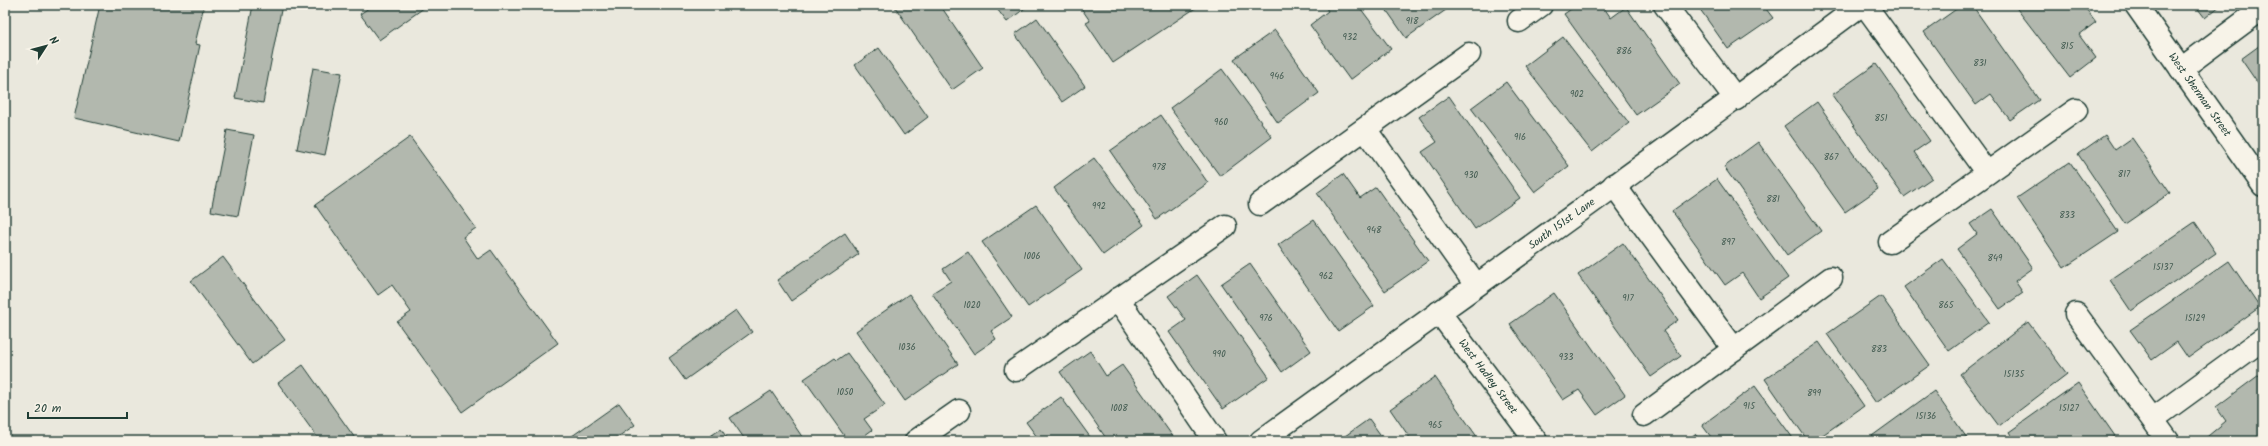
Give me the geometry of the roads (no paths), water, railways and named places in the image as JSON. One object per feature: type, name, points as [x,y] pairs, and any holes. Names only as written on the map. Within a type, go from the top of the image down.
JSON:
[{"type":"street","points":[[1519,21],[1541,5]]},
{"type":"street","points":[[1665,5],[1736,99]]},
{"type":"street","name":"South 151st Lane","points":[[1271,438],[1439,312],[1614,185],[1736,99],[1861,5]]},
{"type":"street","points":[[1865,5],[1987,173]]},
{"type":"street","name":"West Sherman Street","points":[[2136,5],[2263,185]]},
{"type":"street","points":[[2181,69],[2263,8]]},
{"type":"street","points":[[1260,204],[1469,54]]},
{"type":"street","points":[[1890,242],[2076,110]]},
{"type":"street","points":[[1365,129],[1476,285]]},
{"type":"street","points":[[1614,185],[1734,349]]},
{"type":"street","points":[[1016,370],[1225,226]]},
{"type":"street","points":[[1644,415],[1831,278]]},
{"type":"street","points":[[1118,299],[1215,441]]},
{"type":"street","name":"West Hadley Street","points":[[1439,312],[1536,441]]},
{"type":"street","points":[[2076,314],[2168,441]]},
{"type":"street","points":[[2153,419],[2263,339]]},
{"type":"street","points":[[916,441],[959,411]]}]
